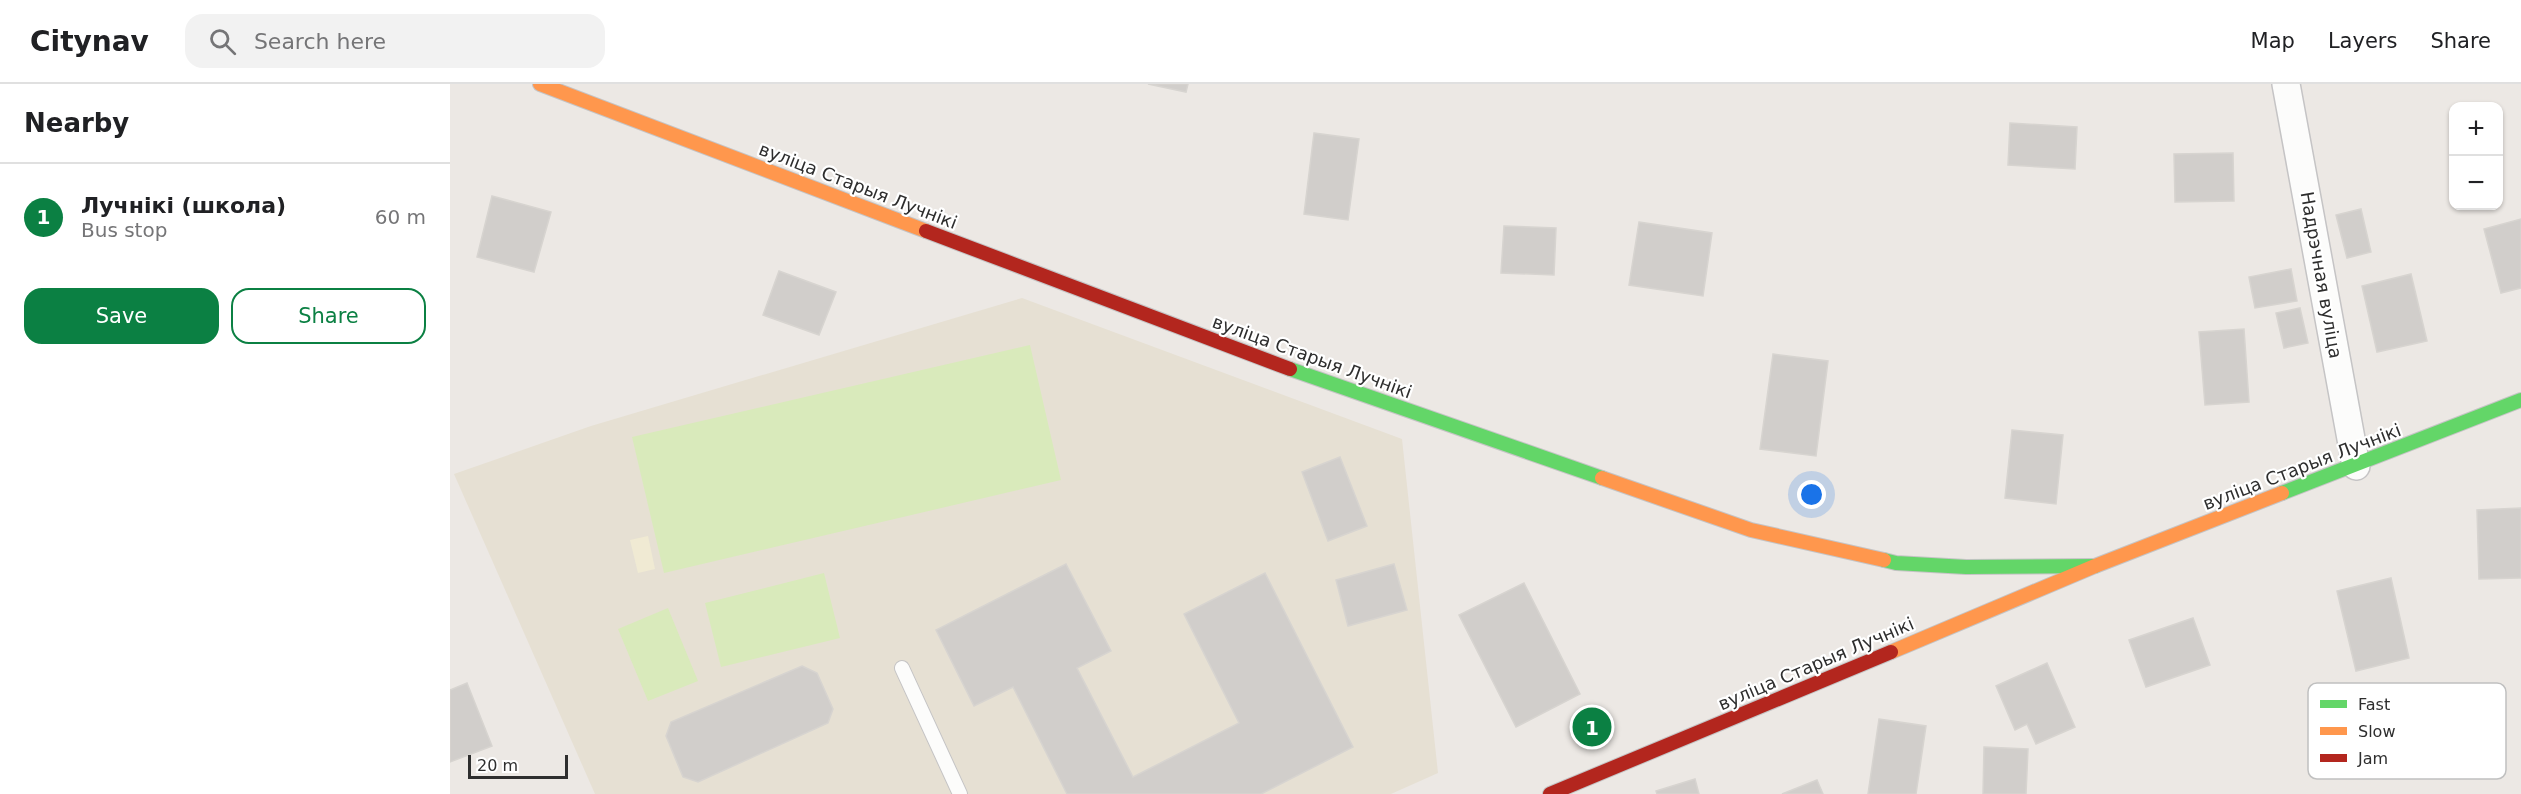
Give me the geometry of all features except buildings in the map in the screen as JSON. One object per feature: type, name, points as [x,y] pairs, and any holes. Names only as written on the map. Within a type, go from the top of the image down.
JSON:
[{"type":"main road","name":"вуліца Старыя Лучнікі","points":[[540,84],[1308,376],[1751,530],[1896,563],[1966,567],[2095,566]]},
{"type":"main road","name":"вуліца Старыя Лучнікі","points":[[1550,794],[2095,566],[2521,400]]},
{"type":"street","name":"Надрэчная вуліца","points":[[2286,84],[2356,466]]},
{"type":"lane","points":[[902,668],[960,794]]},
{"type":"shaded area","points":[[1022,298],[1402,439],[1438,773],[1391,794],[595,794],[454,474],[591,426]]},
{"type":"sand","points":[[648,536],[655,569],[638,573],[630,540]]},
{"type":"green space","points":[[1030,345],[1061,480],[664,573],[632,437]]},
{"type":"green space","points":[[824,573],[840,638],[721,667],[705,603]]},
{"type":"green space","points":[[668,608],[698,681],[648,701],[618,629]]},
{"type":"traffic: fast","points":[[1290,369],[1602,478]]},
{"type":"traffic: fast","points":[[2282,493],[2521,400]]},
{"type":"traffic: fast","points":[[1884,560],[1896,563],[1966,567],[2095,566]]},
{"type":"traffic: slow","points":[[540,84],[926,231]]},
{"type":"traffic: slow","points":[[1602,478],[1751,530],[1884,560]]},
{"type":"traffic: slow","points":[[1891,652],[2095,566],[2282,493]]},
{"type":"traffic: jam","points":[[926,231],[1290,369]]},
{"type":"traffic: jam","points":[[1550,794],[1891,652]]},
{"type":"place","name":"Лучнікі (школа)","points":[[1592,727]]}]
